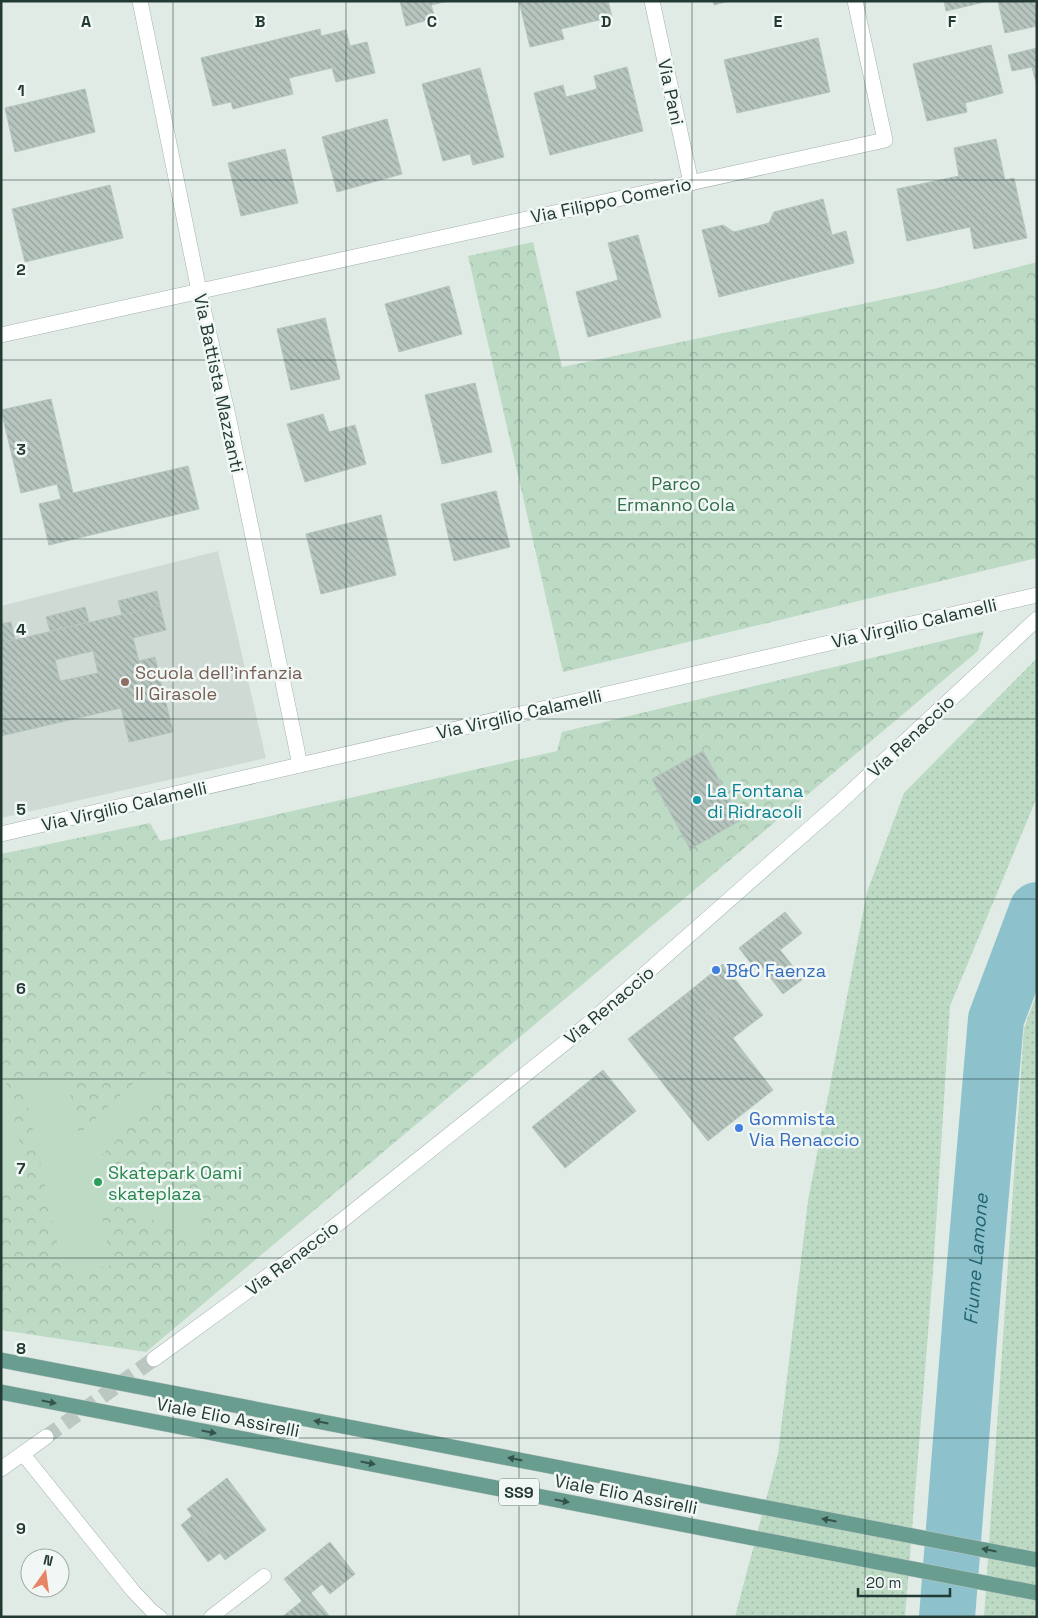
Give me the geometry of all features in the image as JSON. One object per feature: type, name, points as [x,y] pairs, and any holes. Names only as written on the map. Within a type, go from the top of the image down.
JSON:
[{"type":"main road","name":"Viale Elio Assirelli","points":[[1,1360],[1037,1560]]},
{"type":"main road","name":"Viale Elio Assirelli","points":[[1,1392],[1037,1593]]},
{"type":"street","name":"Via Battista Mazzanti","points":[[140,1],[199,291],[227,411],[300,765]]},
{"type":"street","name":"Via Pani","points":[[652,1],[691,183]]},
{"type":"street","name":"Via Filippo Comerio","points":[[1,335],[885,140],[855,1]]},
{"type":"street","name":"Via Virgilio Calamelli","points":[[1,834],[1037,595]]},
{"type":"street","name":"Via Renaccio","points":[[154,1359],[320,1238],[586,1026],[839,803],[1037,619]]},
{"type":"street","points":[[1,1469],[46,1437]]},
{"type":"lane","points":[[23,1454],[132,1591],[160,1617]]},
{"type":"lane","points":[[212,1617],[264,1576]]},
{"type":"shaded area","name":"Scuola dell'infanzia Il Girasole","points":[[218,551],[266,758],[1,818],[1,606]]},
{"type":"green space","name":"Parco Ermanno Cola","points":[[533,242],[562,367],[938,288],[1037,262],[1037,558],[563,672],[468,256]]},
{"type":"green space","points":[[984,631],[978,651],[146,1352],[1,1330],[1,854],[150,823],[160,841],[557,751],[562,732]]},
{"type":"green space","points":[[1037,658],[1037,797],[950,1006],[933,1271],[905,1617],[735,1617],[778,1454],[808,1201],[867,892],[904,793]]},
{"type":"green space","points":[[1037,993],[1037,1617],[984,1617],[1024,1028]]},
{"type":"green space","points":[[1,1058],[28,1181],[1,1187]]},
{"type":"green space","name":"Skatepark Oami skateplaza","points":[[156,1062],[176,1081],[99,1158],[103,1165],[206,1201],[198,1237],[98,1199],[112,1265],[64,1274],[23,1084],[66,1077],[79,1134]]},
{"type":"building","points":[[400,1],[448,1],[431,5],[435,18],[406,26]]},
{"type":"building","points":[[519,1],[608,1],[612,17],[561,29],[564,39],[530,47]]},
{"type":"building","points":[[713,1],[729,1],[714,5]]},
{"type":"building","points":[[944,1],[989,1],[946,11]]},
{"type":"building","points":[[998,1],[1037,1],[1037,26],[1005,33]]},
{"type":"building","points":[[320,29],[321,36],[346,30],[350,46],[367,42],[375,73],[336,82],[332,68],[289,78],[293,94],[233,109],[231,102],[213,106],[201,58]]},
{"type":"building","points":[[818,38],[830,92],[737,113],[724,60]]},
{"type":"building","points":[[991,45],[1003,93],[965,103],[967,112],[927,121],[913,64]]},
{"type":"building","points":[[1037,48],[1037,86],[1032,67],[1012,71],[1008,55]]},
{"type":"building","points":[[627,67],[643,131],[550,155],[534,93],[563,85],[566,97],[597,89],[594,76]]},
{"type":"building","points":[[480,68],[504,157],[473,165],[470,154],[443,161],[422,84]]},
{"type":"building","points":[[85,89],[95,132],[15,152],[5,108]]},
{"type":"building","points":[[387,119],[402,174],[337,192],[322,137]]},
{"type":"building","points":[[996,139],[1005,180],[1014,178],[1027,238],[974,249],[970,227],[907,241],[897,189],[959,176],[954,148]]},
{"type":"building","points":[[285,149],[298,203],[241,216],[228,163]]},
{"type":"building","points":[[110,185],[123,238],[25,262],[12,209]]},
{"type":"building","points":[[823,199],[832,235],[846,231],[854,263],[719,297],[702,230],[723,225],[734,232],[769,223],[774,212]]},
{"type":"building","points":[[638,235],[661,317],[588,337],[576,292],[618,280],[608,243]]},
{"type":"building","points":[[449,286],[462,334],[399,352],[385,304]]},
{"type":"building","points":[[325,318],[340,379],[291,390],[277,329]]},
{"type":"building","points":[[475,383],[492,452],[442,464],[425,395]]},
{"type":"building","points":[[51,399],[73,493],[188,466],[199,509],[49,545],[39,504],[61,499],[57,484],[21,493],[1,410]]},
{"type":"building","points":[[323,414],[329,432],[355,425],[366,464],[305,482],[287,424]]},
{"type":"building","points":[[496,491],[510,547],[454,561],[441,504]]},
{"type":"building","points":[[381,515],[396,575],[321,594],[306,534]]},
{"type":"building","points":[[157,591],[160,606],[122,615],[118,601]]},
{"type":"building","points":[[160,606],[166,630],[133,638],[139,661],[155,657],[173,732],[129,742],[121,708],[1,736],[1,692],[13,689],[8,669],[1,671],[1,643]],"holes":[[[93,651],[98,673],[60,681],[55,660]]]},
{"type":"building","points":[[85,607],[89,622],[50,631],[46,617]]},
{"type":"building","points":[[11,622],[15,639],[1,643],[1,624]]},
{"type":"building","points":[[8,669],[13,689],[1,692],[1,671]]},
{"type":"building","name":"La Fontana di Ridracoli","points":[[703,751],[741,820],[690,849],[652,779]]},
{"type":"building","points":[[785,912],[802,933],[780,950],[803,979],[783,994],[762,967],[757,971],[739,948]]},
{"type":"building","points":[[723,964],[763,1015],[733,1038],[711,1010],[704,1016],[686,994]]},
{"type":"building","points":[[686,994],[704,1016],[711,1010],[773,1090],[708,1141],[628,1039]]},
{"type":"building","points":[[603,1070],[636,1111],[565,1168],[532,1127]]},
{"type":"building","points":[[227,1478],[266,1530],[225,1560],[187,1509]]},
{"type":"building","points":[[192,1516],[220,1553],[208,1562],[181,1525]]},
{"type":"building","points":[[330,1542],[355,1574],[330,1594],[322,1584],[311,1593],[330,1617],[282,1617],[302,1601],[284,1579]]},
{"type":"waterway","name":"Fiume Lamone","points":[[947,1617],[996,1019],[1037,910]]},
{"type":"tunnel","points":[[46,1437],[154,1359]]},
{"type":"place","name":"Scuola dell'infanzia Il Girasole","points":[[125,682]]},
{"type":"place","name":"La Fontana di Ridracoli","points":[[697,800]]},
{"type":"place","name":"B&C Faenza","points":[[716,970]]},
{"type":"place","name":"Gommista Via Renaccio","points":[[739,1128]]},
{"type":"place","name":"Skatepark Oami skateplaza","points":[[98,1182]]}]
